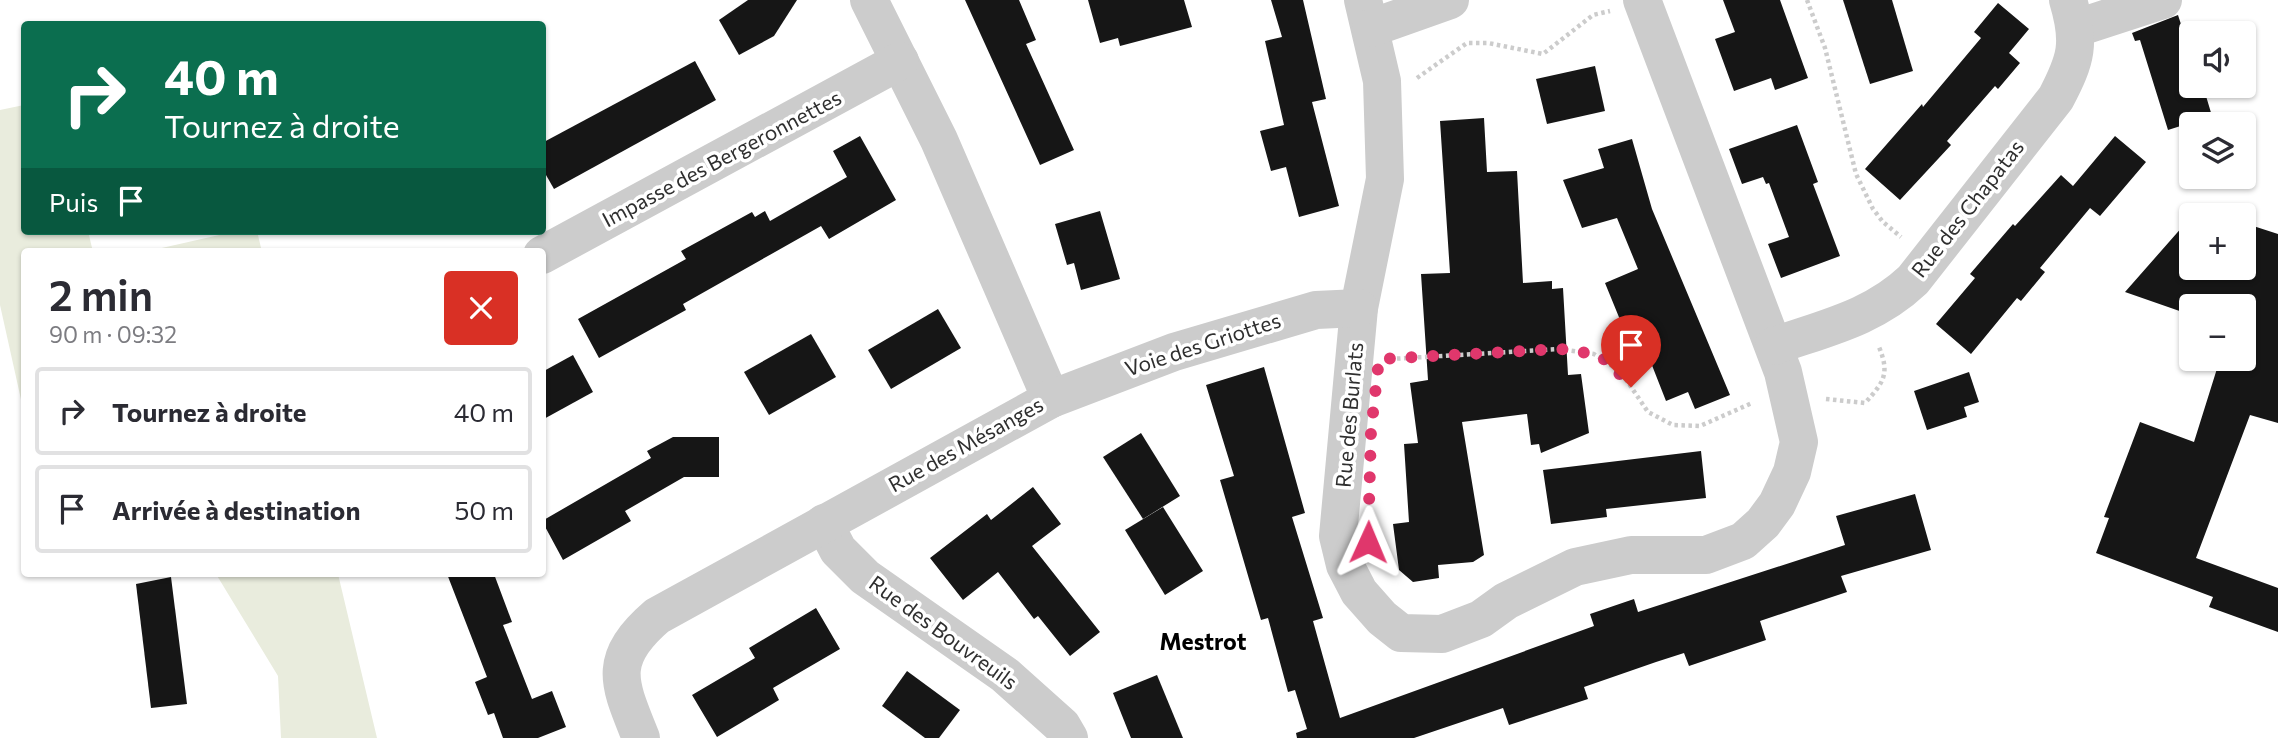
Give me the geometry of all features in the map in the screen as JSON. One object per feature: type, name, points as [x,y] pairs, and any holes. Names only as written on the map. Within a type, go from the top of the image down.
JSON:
[{"type":"street","name":"Rue des Mésanges","points":[[641,738],[620,687],[626,652],[638,633],[657,617],[1051,399],[939,140],[869,0]]},
{"type":"street","points":[[1367,14],[1450,0]]},
{"type":"street","points":[[2072,14],[2163,0]]},
{"type":"street","name":"Rue des Burlats","points":[[1367,14],[1382,81],[1385,180],[1359,308],[1338,536],[1345,565],[1359,592],[1382,618],[1401,633],[1442,634],[1481,620],[1506,601],[1575,567],[1631,555],[1706,555],[1743,541],[1763,523],[1777,504],[1792,471],[1799,442],[1783,372],[1774,346],[1625,3]]},
{"type":"street","name":"Rue des Chapatas","points":[[1774,346],[1860,316],[1890,301],[1913,279],[2056,98],[2072,66],[2072,14]]},
{"type":"street","name":"Impasse des Bergeronnettes","points":[[546,253],[900,61]]},
{"type":"street","name":"Voie des Griottes","points":[[1051,399],[1187,348],[1316,310],[1359,308]]},
{"type":"street","name":"Rue des Bouvreuils","points":[[824,523],[838,550],[865,577],[1005,675],[1062,726],[1069,738]]},
{"type":"path","points":[[1807,0],[1825,48],[1856,174],[1878,216],[1907,242]]},
{"type":"path","points":[[1382,81],[1413,81],[1467,43],[1488,43],[1543,54],[1593,15],[1617,9],[1625,3]]},
{"type":"path","points":[[1379,359],[1560,349],[1594,354],[1621,372],[1648,412],[1674,425],[1700,426],[1753,402]]},
{"type":"shaded area","points":[[21,106],[21,235],[89,235],[92,248],[21,248],[21,400],[0,305],[0,110]]},
{"type":"shaded area","points":[[219,235],[258,235],[261,248],[162,248]]},
{"type":"shaded area","points":[[218,577],[339,577],[377,738],[281,738],[278,676]]},
{"type":"building","points":[[748,0],[797,0],[774,36],[739,55],[719,20]]},
{"type":"building","points":[[965,0],[1019,0],[1036,40],[1026,44],[1074,150],[1040,165]]},
{"type":"building","points":[[1088,0],[1184,0],[1192,27],[1120,46],[1118,38],[1100,43]]},
{"type":"building","points":[[1271,0],[1303,0],[1326,99],[1312,102],[1339,206],[1299,217],[1286,167],[1271,171],[1260,131],[1284,125],[1265,41],[1282,37]]},
{"type":"building","points":[[1723,0],[1780,0],[1808,78],[1775,90],[1771,78],[1734,91],[1715,39],[1735,32]]},
{"type":"building","points":[[1843,0],[1892,0],[1913,71],[1870,84]]},
{"type":"building","points":[[1998,3],[2029,29],[2009,53],[2020,63],[1998,89],[1995,86],[1947,141],[1951,145],[1900,200],[1865,169],[1922,104],[1923,107],[1981,38],[1974,32]]},
{"type":"building","points":[[2178,15],[2179,98],[2207,98],[2211,112],[2179,112],[2179,126],[2168,130],[2140,40],[2135,41],[2132,33]]},
{"type":"building","points":[[695,61],[716,100],[554,189],[546,175],[546,141]]},
{"type":"building","points":[[1595,66],[1605,111],[1547,124],[1536,79]]},
{"type":"building","points":[[1484,118],[1487,172],[1517,171],[1523,283],[1552,281],[1552,289],[1563,288],[1568,375],[1581,374],[1589,433],[1541,453],[1539,444],[1531,445],[1527,414],[1462,422],[1484,555],[1473,562],[1438,565],[1439,578],[1413,582],[1399,570],[1393,524],[1409,522],[1404,444],[1418,443],[1410,383],[1428,380],[1421,274],[1450,273],[1440,121]]},
{"type":"building","points":[[1797,125],[1818,182],[1813,184],[1840,256],[1781,278],[1768,244],[1789,237],[1769,183],[1766,184],[1763,177],[1742,184],[1729,149]]},
{"type":"building","points":[[860,136],[896,200],[829,239],[821,226],[683,304],[686,310],[599,358],[578,319],[686,259],[681,251],[752,212],[755,217],[765,211],[770,221],[847,177],[833,151]]},
{"type":"building","points":[[2115,136],[2146,162],[2100,216],[2090,208],[2040,268],[2045,272],[2021,301],[2017,298],[1971,354],[1936,324],[1975,278],[1970,274],[2013,224],[2015,226],[2061,175],[2073,186]]},
{"type":"building","points":[[1632,139],[1652,209],[1730,395],[1695,409],[1688,392],[1666,401],[1635,322],[1623,327],[1605,283],[1638,269],[1617,218],[1582,228],[1563,180],[1604,168],[1598,149]]},
{"type":"building","points":[[1100,211],[1120,279],[1081,290],[1074,263],[1067,265],[1055,224]]},
{"type":"building","points":[[2256,227],[2278,234],[2278,423],[2250,415],[2196,558],[2278,588],[2278,632],[2209,607],[2213,597],[2096,553],[2109,518],[2104,517],[2140,422],[2194,442],[2216,371],[2256,371],[2256,294],[2179,294],[2179,311],[2125,292],[2179,231],[2179,280],[2256,280]]},
{"type":"building","points":[[938,309],[961,348],[891,389],[868,350]]},
{"type":"building","points":[[811,334],[836,377],[769,415],[744,372]]},
{"type":"building","points":[[573,355],[593,392],[546,418],[546,370]]},
{"type":"building","points":[[1264,367],[1305,513],[1292,517],[1323,618],[1313,621],[1340,718],[1594,626],[1590,614],[1634,599],[1638,612],[1845,545],[1836,516],[1915,494],[1931,550],[1841,576],[1847,592],[1760,621],[1766,640],[1689,666],[1684,653],[1656,662],[1584,687],[1588,699],[1509,725],[1503,708],[1414,738],[1297,738],[1296,733],[1307,729],[1295,690],[1288,692],[1268,618],[1261,620],[1220,480],[1234,476],[1206,385]]},
{"type":"building","points":[[1969,372],[1979,402],[1964,407],[1967,417],[1927,430],[1914,391]]},
{"type":"building","points":[[1141,433],[1180,496],[1143,519],[1103,457]]},
{"type":"building","points":[[673,437],[719,437],[719,477],[684,477],[625,511],[631,521],[563,560],[546,528],[546,519],[651,458],[647,451]]},
{"type":"building","points":[[1701,451],[1706,498],[1606,509],[1607,517],[1551,524],[1543,470]]},
{"type":"building","points":[[1033,487],[1061,524],[1032,546],[1100,632],[1070,656],[1038,616],[1034,619],[998,572],[963,600],[930,558],[987,514],[991,520]]},
{"type":"building","points":[[1163,507],[1203,571],[1165,595],[1125,530]]},
{"type":"building","points":[[171,577],[187,704],[151,708],[136,584]]},
{"type":"building","points":[[448,577],[495,577],[512,622],[503,625],[532,699],[552,691],[566,727],[538,738],[503,738],[494,713],[488,715],[475,682],[487,677]]},
{"type":"building","points":[[816,608],[840,649],[773,688],[779,700],[717,737],[692,695],[755,658],[749,648]]},
{"type":"building","points":[[907,671],[960,710],[939,738],[925,738],[882,706]]},
{"type":"building","points":[[1157,675],[1183,738],[1131,738],[1113,693]]},
{"type":"district","name":"Mestrot","points":[[1203,642]]},
{"type":"route","points":[[1368,542],[1371,431],[1379,359],[1560,349],[1594,354],[1609,362],[1621,372],[1631,387]]}]
